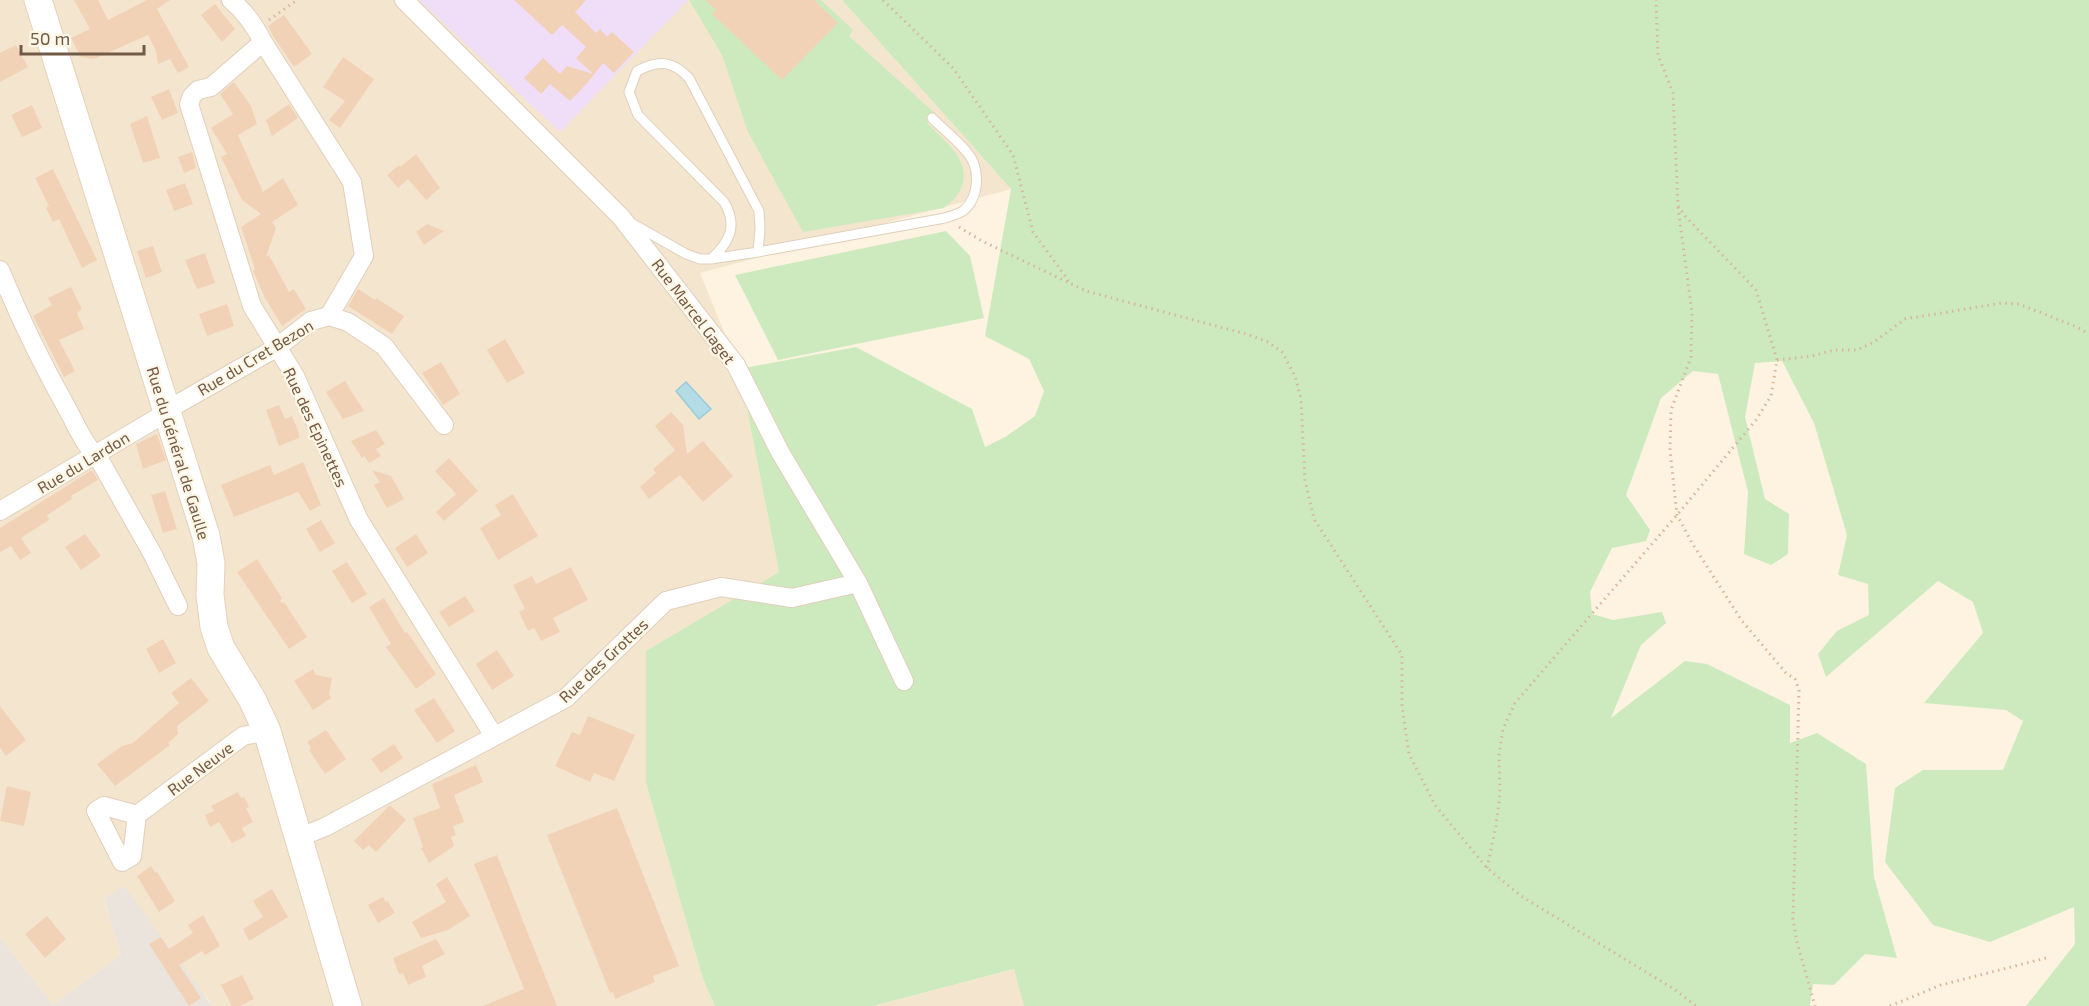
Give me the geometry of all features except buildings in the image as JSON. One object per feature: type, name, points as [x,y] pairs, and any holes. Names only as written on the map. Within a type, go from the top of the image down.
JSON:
[{"type":"main road","name":"Rue du Général de Gaulle","points":[[38,0],[206,536],[211,563],[210,595],[214,627],[221,648],[252,699],[267,731],[348,1006]]},
{"type":"street","points":[[231,0],[240,8],[260,36],[352,182],[364,256],[329,316]]},
{"type":"street","name":"Rue Marcel Gaget","points":[[404,0],[621,217],[736,365],[780,452],[858,583],[904,681]]},
{"type":"street","name":"Rue des Epinettes","points":[[260,36],[211,87],[198,90],[192,96],[189,104],[252,306],[294,376],[359,520],[494,736]]},
{"type":"street","points":[[0,270],[21,320],[57,392],[90,450],[99,459],[152,552],[178,606]]},
{"type":"street","name":"Rue du Cret Bezon","points":[[166,412],[276,348],[311,321],[329,316],[348,322],[384,346],[444,425]]},
{"type":"street","name":"Rue du Lardon","points":[[0,511],[166,412]]},
{"type":"street","name":"Rue des Grottes","points":[[298,838],[325,827],[566,699],[666,601],[721,587],[792,598],[858,583]]},
{"type":"street","name":"Rue Neuve","points":[[137,815],[243,736],[267,731]]},
{"type":"lane","points":[[711,259],[723,247],[731,230],[731,214],[724,202],[638,115],[629,92],[637,71],[650,64],[667,63],[682,70],[689,78],[759,211],[758,252]]},
{"type":"lane","points":[[621,217],[653,237],[700,259],[758,252],[945,218],[962,212],[972,200],[977,182],[975,166],[968,152],[932,118]]},
{"type":"path","points":[[260,36],[297,0]]},
{"type":"path","points":[[883,0],[953,68],[1013,155],[1033,232],[1072,285]]},
{"type":"path","points":[[1656,0],[1658,56],[1673,93],[1678,206],[1692,313],[1691,357],[1671,410],[1670,450],[1677,515],[1692,543],[1742,621],[1786,673],[1795,679],[1799,690],[1793,920],[1815,1006]]},
{"type":"path","points":[[1487,868],[1500,794],[1499,754],[1503,729],[1515,702],[1677,515],[1756,420],[1771,396],[1778,360],[1756,290],[1678,206]]},
{"type":"path","points":[[945,218],[982,241],[1086,291],[1246,334],[1268,342],[1282,352],[1295,376],[1301,399],[1305,480],[1314,519],[1402,655],[1402,706],[1409,754],[1436,805],[1487,868],[1521,896],[1664,983],[1696,1006]]},
{"type":"path","points":[[1778,360],[1812,356],[1834,350],[1857,350],[1874,342],[1905,319],[2002,303],[2019,304],[2089,334]]},
{"type":"path","points":[[1890,1006],[1941,985],[2046,958]]},
{"type":"shaded area","points":[[0,0],[842,0],[1011,189],[700,273],[739,369],[779,572],[646,652],[646,783],[703,979],[715,1006],[212,1006],[208,999],[104,900],[121,955],[53,1005],[0,937]]},
{"type":"shaded area","points":[[419,0],[688,0],[560,132]]},
{"type":"shaded area","points":[[124,886],[212,1006],[0,1006],[0,937],[53,1005],[121,955],[104,899]]},
{"type":"shaded area","points":[[1015,969],[1024,1006],[873,1006]]},
{"type":"green space","points":[[689,0],[821,0],[853,30],[849,36],[936,114],[927,123],[950,146],[962,164],[963,183],[957,196],[944,208],[803,232],[748,132],[722,55]]},
{"type":"green space","points":[[842,0],[2089,0],[2089,1006],[2026,1006],[2075,944],[2074,907],[1990,942],[1933,925],[1885,862],[1895,788],[1923,770],[2003,770],[2023,721],[2006,710],[1924,703],[1983,633],[1973,602],[1938,581],[1826,677],[1818,654],[1837,631],[1869,615],[1868,584],[1838,575],[1847,535],[1814,423],[1782,361],[1755,363],[1745,417],[1765,499],[1789,514],[1788,554],[1771,565],[1744,554],[1748,492],[1718,374],[1693,371],[1661,398],[1626,495],[1650,530],[1646,541],[1612,548],[1590,592],[1592,614],[1613,620],[1662,612],[1666,623],[1641,645],[1611,718],[1685,661],[1707,664],[1790,705],[1790,743],[1817,733],[1866,764],[1874,877],[1897,958],[1865,954],[1834,985],[1813,984],[1810,1006],[1024,1006],[1014,969],[873,1006],[715,1006],[703,979],[646,783],[646,651],[779,572],[739,369],[856,347],[972,409],[985,447],[1005,437],[1035,416],[1044,391],[1029,359],[985,336],[1011,189]]},
{"type":"green space","points":[[946,231],[970,256],[984,318],[778,360],[735,275]]},
{"type":"water","points":[[686,382],[711,409],[699,419],[676,391]]}]
